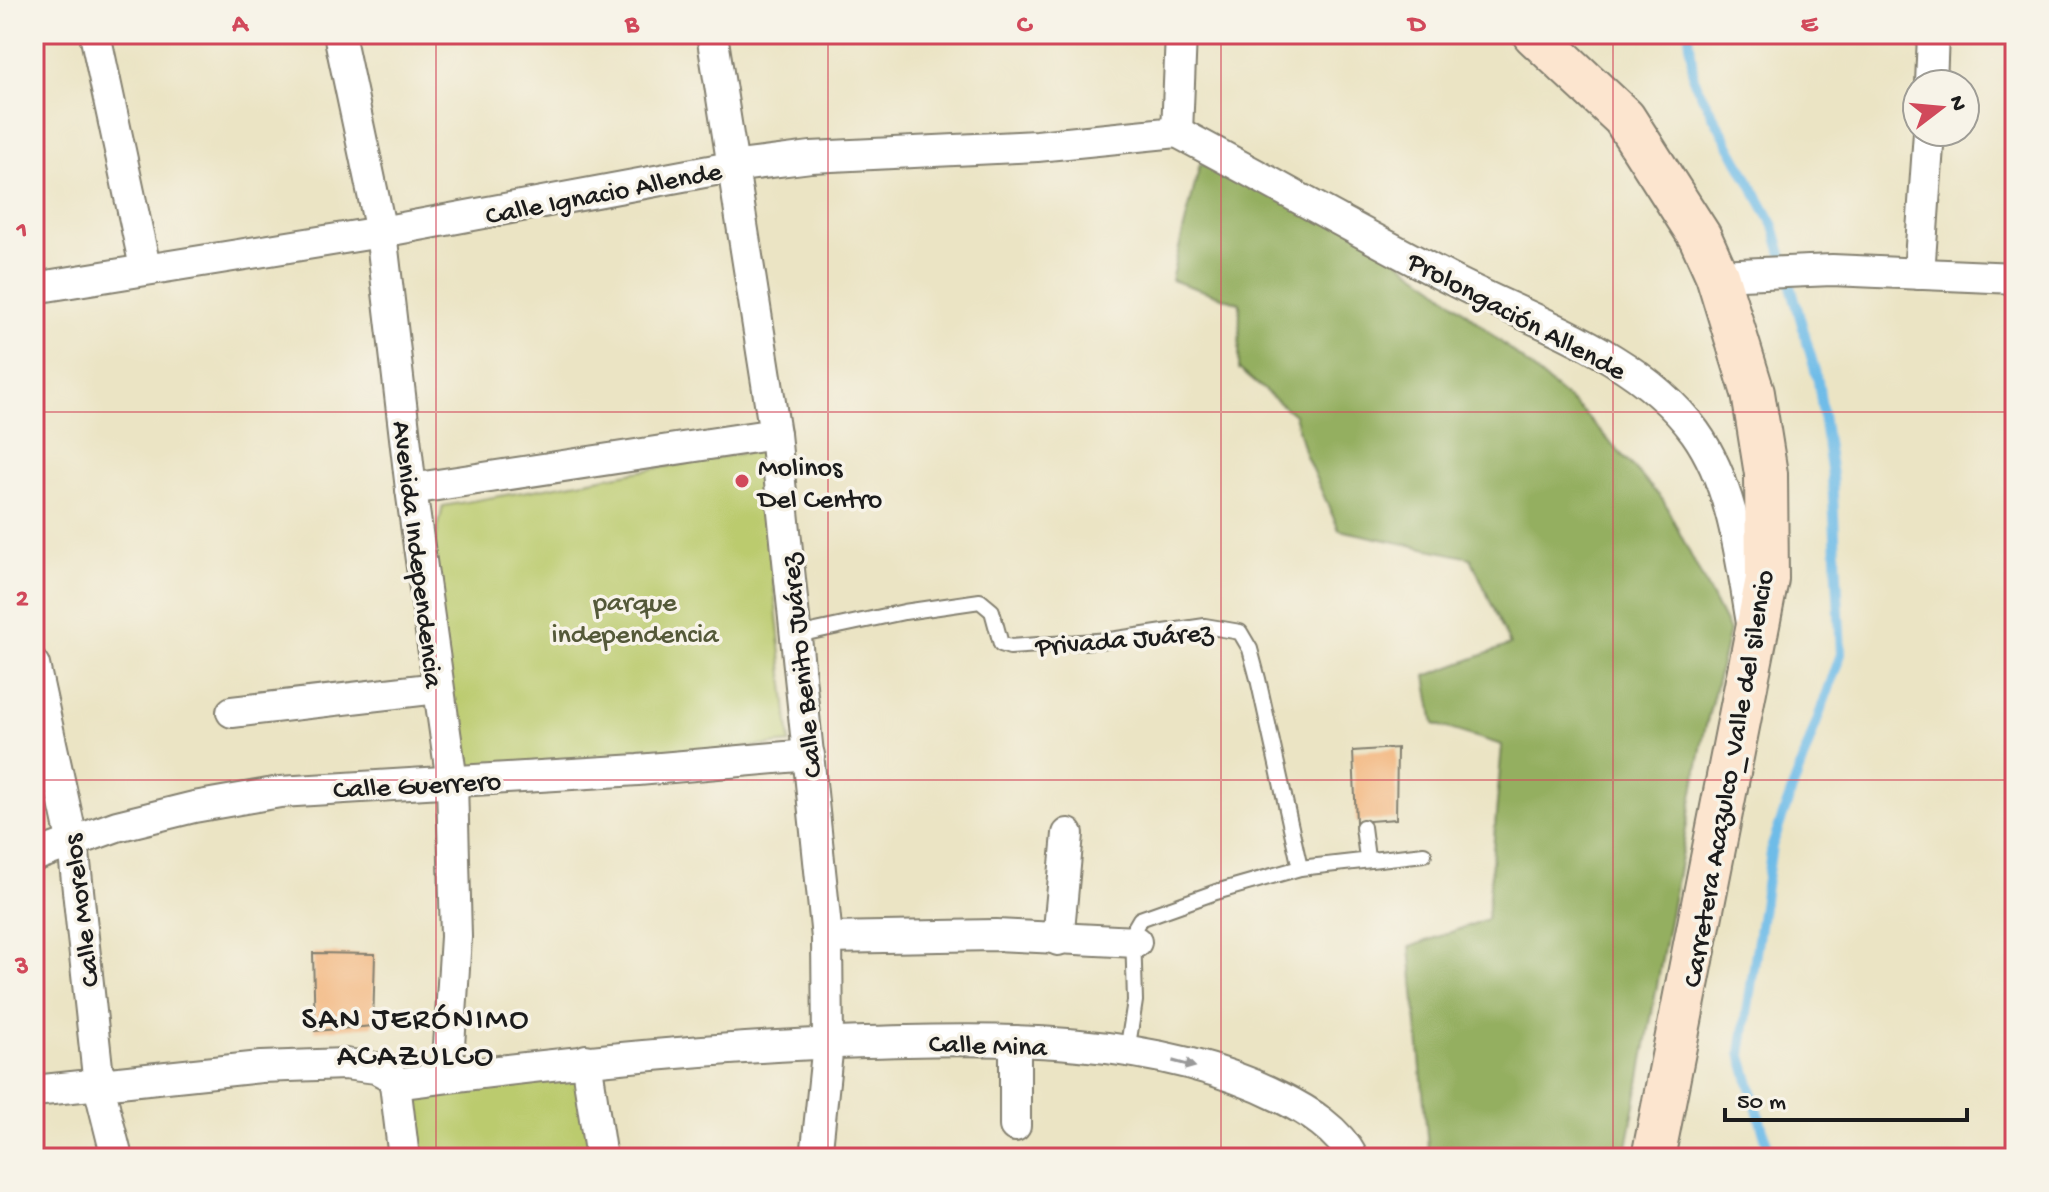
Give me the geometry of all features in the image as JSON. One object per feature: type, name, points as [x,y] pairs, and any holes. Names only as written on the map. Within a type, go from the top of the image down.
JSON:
[{"type":"main road","name":"Carretera Acazulco_Valle del silencio","points":[[1534,34],[1624,118],[1700,237],[1717,275],[1753,393],[1766,474],[1767,579],[1653,1158]]},
{"type":"street","points":[[95,34],[145,267]]},
{"type":"street","name":"Avenida Independencia","points":[[339,34],[381,232],[411,489],[452,782],[456,961],[447,1077]]},
{"type":"street","name":"Calle Benito Juárez","points":[[712,34],[775,434],[827,938],[828,1043],[816,1158]]},
{"type":"street","points":[[1177,132],[1181,34]]},
{"type":"street","points":[[1932,68],[1933,34]]},
{"type":"street","name":"Calle Ignacio Allende","points":[[34,288],[145,267],[381,232],[731,167],[811,157],[1037,146],[1177,132]]},
{"type":"street","name":"Prolongación Allende","points":[[1177,132],[1449,279],[1610,358],[1670,403],[1713,463],[1739,547],[1755,640]]},
{"type":"street","points":[[1919,274],[1928,148]]},
{"type":"street","points":[[1717,275],[1832,270],[2015,278]]},
{"type":"street","points":[[411,489],[775,434]]},
{"type":"street","name":"Calle Morelos","points":[[34,665],[73,844],[99,1086],[117,1158]]},
{"type":"street","points":[[232,712],[438,688]]},
{"type":"street","name":"Calle Guerrero","points":[[34,856],[117,826],[194,807],[280,792],[809,755]]},
{"type":"street","points":[[1058,940],[1068,834]]},
{"type":"street","points":[[827,938],[996,935],[1136,942]]},
{"type":"street","name":"Calle Mina","points":[[395,1084],[718,1047],[979,1038],[1127,1052],[1246,1080],[1313,1114],[1347,1147],[1353,1158]]},
{"type":"street","points":[[1015,1041],[1015,1126]]},
{"type":"street","points":[[589,1060],[601,1158]]},
{"type":"street","points":[[34,1091],[261,1067],[345,1064],[376,1068],[391,1076],[395,1084],[404,1158]]},
{"type":"lane","name":"Privada Juárez","points":[[797,635],[980,601],[992,611],[1001,644],[1010,647],[1110,640],[1205,626],[1240,632],[1250,649],[1258,679],[1300,868]]},
{"type":"lane","points":[[1363,827],[1367,858]]},
{"type":"lane","points":[[1127,1052],[1135,1001],[1136,924],[1147,915],[1300,868],[1367,858],[1424,854]]},
{"type":"green space","points":[[1200,164],[1318,204],[1436,287],[1581,410],[1663,500],[1729,631],[1703,738],[1625,1158],[1429,1158],[1410,947],[1487,919],[1502,745],[1434,724],[1426,676],[1510,645],[1471,558],[1339,530],[1305,454],[1294,415],[1239,369],[1240,303],[1171,280]]},
{"type":"green space","name":"parque independencia","points":[[760,450],[790,743],[460,777],[430,565],[443,506]]},
{"type":"green space","points":[[580,1063],[595,1158],[415,1158],[404,1094]]},
{"type":"building","points":[[1397,748],[1396,819],[1356,822],[1353,751]]},
{"type":"building","points":[[313,953],[375,954],[373,1026],[315,1031]]},
{"type":"waterway","points":[[1689,34],[1694,81],[1774,226],[1818,381],[1832,476],[1841,654],[1772,846],[1741,1053],[1771,1158]]},
{"type":"place","name":"Molinos Del Centro","points":[[742,481]]},
{"type":"district","name":"SAN JERÓNIMO ACAZULCO","points":[[416,1034]]}]
